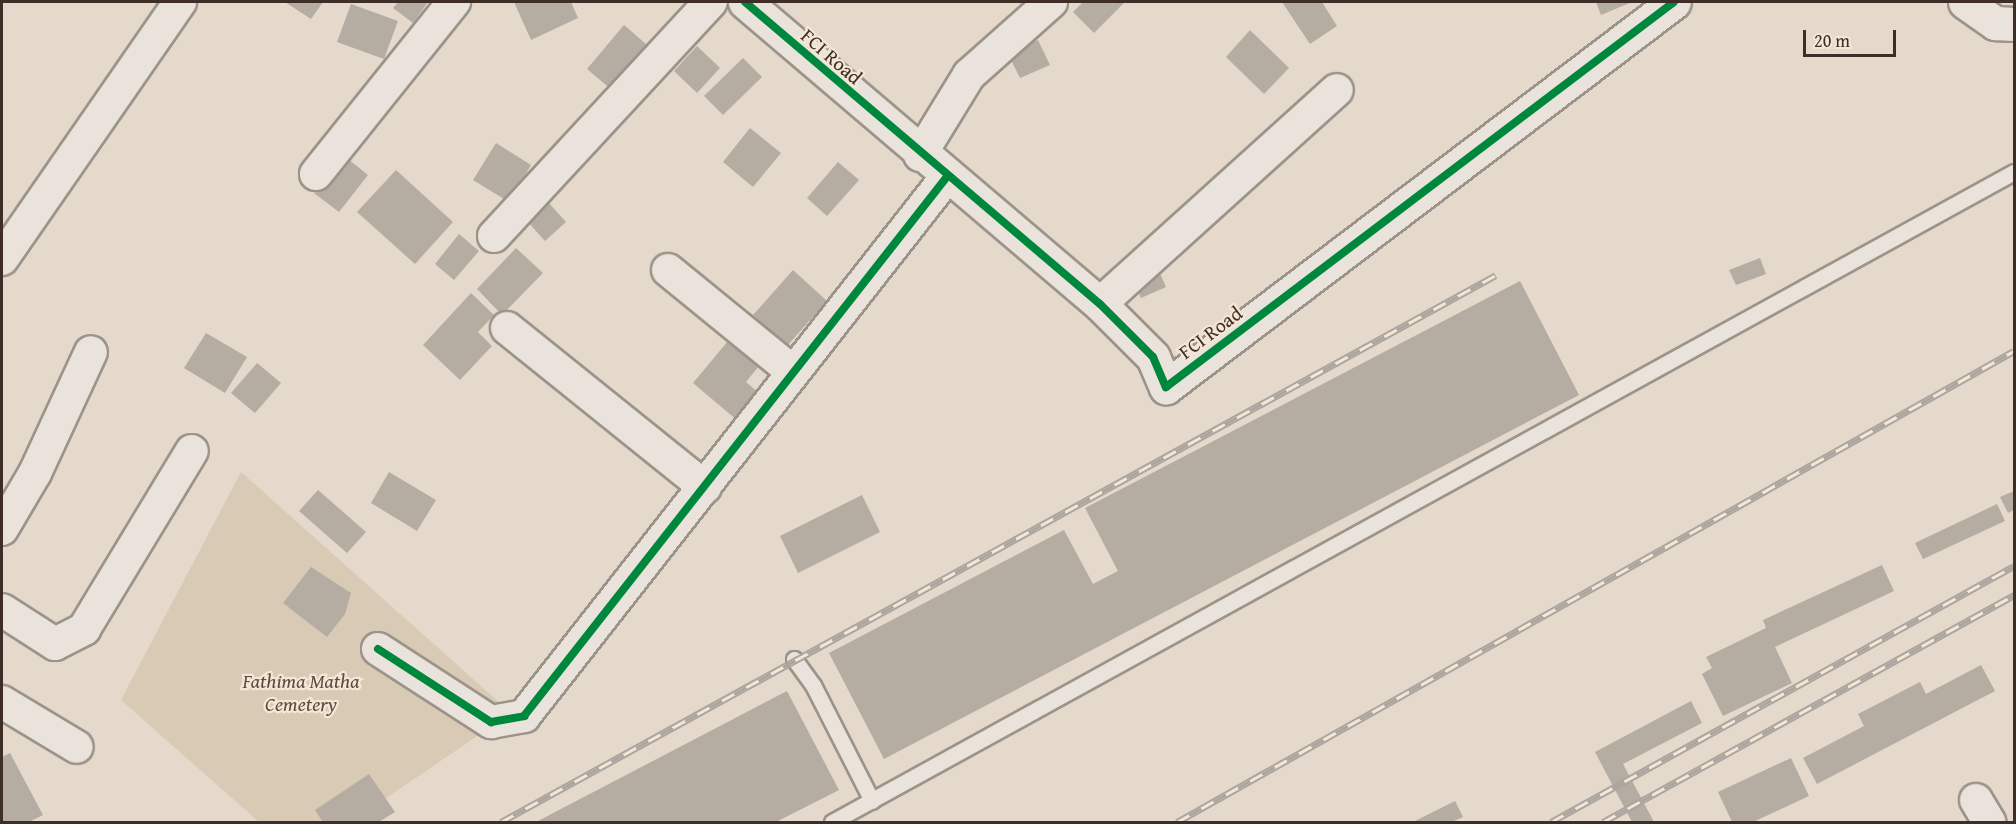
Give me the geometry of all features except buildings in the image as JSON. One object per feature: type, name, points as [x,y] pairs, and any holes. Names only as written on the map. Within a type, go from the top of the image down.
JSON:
[{"type":"street","points":[[2,259],[180,2]]},
{"type":"street","points":[[316,174],[454,2]]},
{"type":"street","points":[[494,236],[711,2]]},
{"type":"street","name":"FCI Road","points":[[745,2],[946,178],[1100,304],[1153,357],[1166,387],[1674,2]]},
{"type":"street","points":[[920,155],[969,75],[1051,2]]},
{"type":"street","points":[[1965,2],[1995,23],[2014,24]]},
{"type":"street","points":[[1100,304],[1337,90]]},
{"type":"street","points":[[378,649],[491,722],[524,716],[946,178]]},
{"type":"street","points":[[668,270],[793,372]]},
{"type":"street","points":[[507,328],[705,487]]},
{"type":"street","points":[[2,528],[35,473],[92,352]]},
{"type":"street","points":[[2,610],[55,644],[84,629],[192,451]]},
{"type":"street","points":[[2,702],[77,747]]},
{"type":"lane","points":[[832,822],[2014,172]]},
{"type":"lane","points":[[794,659],[813,684],[872,801]]},
{"type":"green space","name":"Fathima Matha Cemetery","points":[[241,472],[511,713],[351,822],[259,822],[121,700]]},
{"type":"railway","points":[[501,822],[1496,275]]},
{"type":"railway","points":[[1177,822],[2014,351]]},
{"type":"railway","points":[[1551,822],[2014,566]]},
{"type":"railway","points":[[1603,822],[2014,595]]},
{"type":"cycle path","points":[[745,2],[1100,304],[1153,357],[1166,387],[1674,2]]},
{"type":"cycle path","points":[[378,649],[491,722],[524,716],[946,178]]}]
